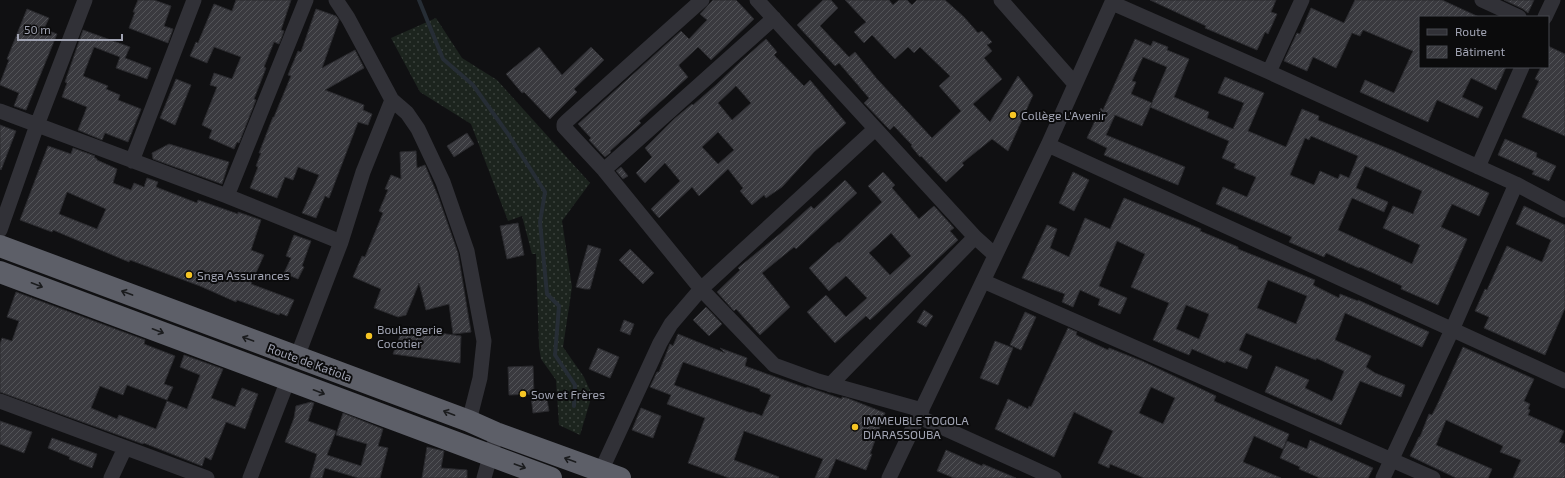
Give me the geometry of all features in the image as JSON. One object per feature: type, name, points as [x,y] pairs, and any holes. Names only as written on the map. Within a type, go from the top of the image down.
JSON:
[{"type":"highway","name":"Route de Katiola","points":[[0,246],[469,421],[496,434],[611,475]]},
{"type":"highway","name":"Route de Katiola","points":[[0,272],[551,478]]},
{"type":"street","points":[[0,230],[37,125],[85,0]]},
{"type":"street","points":[[132,161],[194,0]]},
{"type":"street","points":[[227,196],[306,0]]},
{"type":"street","points":[[336,0],[348,18],[392,100],[407,113],[418,129],[443,182],[467,251],[484,340],[480,378],[469,421]]},
{"type":"street","points":[[702,0],[564,124],[564,127],[604,170],[701,289],[774,366],[920,414],[1054,478]]},
{"type":"street","points":[[757,0],[975,237],[995,256]]},
{"type":"street","points":[[1001,0],[1075,84]]},
{"type":"street","points":[[1269,72],[1302,0]]},
{"type":"street","points":[[1482,0],[1517,16]]},
{"type":"street","points":[[1545,16],[1552,0]]},
{"type":"street","points":[[889,478],[1048,144],[1112,2],[1516,184],[1565,210]]},
{"type":"street","points":[[604,170],[774,18]]},
{"type":"street","points":[[1478,167],[1522,68]]},
{"type":"street","points":[[297,357],[342,242],[364,172],[392,100]]},
{"type":"street","points":[[0,110],[227,196],[342,242]]},
{"type":"street","points":[[611,475],[660,343],[671,324],[701,289],[875,129]]},
{"type":"street","points":[[1048,144],[1565,381]]},
{"type":"street","points":[[1383,478],[1452,330],[1516,184]]},
{"type":"street","points":[[830,385],[975,237]]},
{"type":"street","points":[[983,281],[1433,478]]},
{"type":"street","points":[[250,478],[288,380]]},
{"type":"street","points":[[0,401],[207,478]]},
{"type":"street","points":[[484,478],[496,434]]},
{"type":"street","points":[[111,478],[125,448]]},
{"type":"shaded area","points":[[436,18],[462,58],[497,80],[590,183],[562,221],[572,287],[563,347],[584,377],[592,395],[580,435],[559,425],[556,380],[541,359],[539,347],[536,254],[532,254],[522,216],[508,221],[471,124],[420,92],[391,38]]},
{"type":"building","points":[[138,0],[154,0],[171,6],[164,26],[173,29],[168,43],[129,28]]},
{"type":"building","points":[[236,0],[291,0],[281,30],[284,31],[281,39],[279,44],[274,42],[254,99],[256,100],[239,143],[237,142],[234,149],[209,138],[212,130],[202,125],[217,87],[210,85],[214,73],[232,79],[241,57],[214,47],[207,63],[190,56],[196,42],[198,43],[214,4],[232,11]]},
{"type":"building","points":[[713,0],[736,0],[754,19],[711,60],[698,47],[679,65],[688,77],[639,121],[641,123],[605,157],[589,140],[591,138],[578,124],[681,31],[689,39],[707,20],[700,14]]},
{"type":"building","points":[[823,0],[831,0],[838,8],[820,26],[849,57],[855,52],[877,79],[932,138],[961,111],[939,86],[950,76],[920,47],[914,53],[908,47],[895,59],[872,35],[864,43],[854,32],[866,22],[845,0],[889,0],[893,5],[899,0],[907,0],[912,5],[917,0],[945,0],[964,17],[978,33],[982,31],[992,42],[987,45],[992,51],[984,58],[1002,79],[973,104],[990,122],[1018,76],[1033,95],[1008,151],[992,139],[962,163],[964,165],[946,182],[921,156],[920,157],[911,146],[912,145],[894,126],[890,130],[864,103],[869,98],[839,63],[835,66],[797,25]]},
{"type":"building","points":[[1150,0],[1276,0],[1271,12],[1277,14],[1268,34],[1265,32],[1257,50],[1205,28],[1206,26]]},
{"type":"building","points":[[1355,0],[1442,0],[1477,16],[1419,16],[1419,68],[1506,68],[1496,90],[1471,78],[1462,97],[1483,107],[1478,118],[1437,100],[1428,122],[1360,92],[1365,80],[1394,93],[1413,51],[1363,30],[1360,36],[1352,33],[1336,68],[1313,57],[1307,71],[1284,61],[1297,33],[1300,34],[1311,8],[1344,23]]},
{"type":"building","points":[[1504,0],[1534,0],[1528,13]]},
{"type":"building","points":[[27,9],[49,18],[44,29],[57,34],[26,110],[14,106],[19,93],[0,85],[0,83],[9,60],[7,59]]},
{"type":"building","points":[[316,9],[336,16],[339,20],[322,68],[355,50],[364,68],[325,90],[364,105],[363,110],[372,114],[368,125],[358,122],[329,198],[325,196],[316,218],[302,213],[319,175],[298,167],[293,180],[285,177],[277,198],[250,188],[258,167],[256,166],[261,153],[259,153],[291,76],[288,75],[298,51],[301,52]]},
{"type":"building","points":[[83,30],[130,47],[125,58],[151,68],[147,79],[116,68],[120,57],[94,47],[83,76],[108,86],[106,89],[120,95],[118,100],[141,109],[128,142],[105,133],[102,140],[78,130],[87,107],[62,97],[67,83],[65,82]]},
{"type":"building","points":[[766,39],[777,52],[774,55],[804,86],[810,80],[846,123],[814,152],[782,187],[766,198],[764,195],[752,205],[740,191],[743,188],[728,169],[699,196],[692,187],[659,218],[651,209],[680,181],[665,163],[645,183],[636,173],[652,157],[645,148],[674,119],[692,104],[693,105]],"holes":[[[736,86],[751,103],[732,120],[718,103]],[[718,132],[734,150],[718,164],[702,147]]]},
{"type":"building","points":[[1135,39],[1151,46],[1153,41],[1168,47],[1167,50],[1189,59],[1174,97],[1209,112],[1207,118],[1233,129],[1244,103],[1218,93],[1225,77],[1264,93],[1248,131],[1286,147],[1302,109],[1319,116],[1318,120],[1394,151],[1489,193],[1479,216],[1452,204],[1441,227],[1467,239],[1438,305],[1401,289],[1402,286],[1360,267],[1359,268],[1326,253],[1324,257],[1289,242],[1292,237],[1216,204],[1223,187],[1247,197],[1256,177],[1234,168],[1236,164],[1222,158],[1229,141],[1150,107],[1142,126],[1115,115],[1106,135],[1185,167],[1178,185],[1104,155],[1107,148],[1087,138],[1101,108],[1103,110]],"holes":[[[1143,57],[1167,67],[1152,103],[1131,94],[1136,82],[1132,81]],[[1311,136],[1358,156],[1349,178],[1340,174],[1338,179],[1320,171],[1314,185],[1290,175],[1305,138],[1309,140]],[[1365,166],[1422,191],[1413,214],[1393,206],[1383,228],[1420,245],[1412,264],[1338,230],[1352,198],[1384,212],[1388,202],[1356,188]]]},
{"type":"building","points":[[1549,46],[1565,54],[1565,136],[1522,117],[1539,81],[1535,79],[1540,68],[1549,68]]},
{"type":"building","points":[[539,47],[562,75],[591,47],[604,60],[574,89],[577,92],[550,119],[524,92],[522,93],[506,74]]},
{"type":"building","points":[[176,79],[191,85],[175,125],[160,118]]},
{"type":"building","points":[[0,125],[16,131],[1,170],[0,169]]},
{"type":"building","points":[[467,133],[474,144],[454,157],[447,146]]},
{"type":"building","points":[[1505,139],[1537,153],[1536,157],[1556,166],[1549,181],[1532,174],[1534,171],[1498,155]]},
{"type":"building","points":[[169,144],[229,162],[222,184],[153,159],[152,153]]},
{"type":"building","points":[[48,146],[71,154],[73,148],[95,156],[94,157],[97,160],[117,169],[113,183],[131,190],[134,183],[144,187],[147,178],[158,182],[156,187],[197,203],[198,200],[238,214],[238,212],[261,220],[251,250],[264,255],[251,284],[294,300],[287,316],[280,313],[279,315],[237,300],[236,302],[200,286],[130,260],[129,262],[53,230],[52,232],[20,220]],"holes":[[[67,192],[106,209],[97,229],[59,214]]]},
{"type":"building","points":[[416,151],[417,168],[425,165],[438,196],[458,253],[471,332],[453,334],[449,304],[426,310],[419,283],[406,315],[398,317],[374,308],[381,289],[353,277],[362,256],[365,257],[383,213],[379,211],[388,190],[385,189],[391,175],[401,179],[400,152]]},
{"type":"building","points":[[621,167],[628,176],[623,179],[616,171]]},
{"type":"building","points":[[883,172],[895,185],[892,188],[919,219],[934,206],[954,228],[950,231],[958,240],[870,320],[866,316],[835,343],[807,312],[826,295],[846,317],[867,298],[846,276],[829,291],[809,268],[838,242],[839,243],[882,202],[868,186]],"holes":[[[891,233],[911,256],[890,275],[869,253]]]},
{"type":"building","points":[[1073,172],[1089,180],[1074,211],[1059,203]]},
{"type":"building","points":[[845,180],[857,193],[796,249],[794,247],[762,273],[790,307],[760,335],[736,309],[734,311],[717,292],[740,270],[738,268],[811,206],[814,209]]},
{"type":"building","points":[[1124,198],[1201,229],[1200,231],[1238,247],[1238,249],[1315,280],[1313,285],[1339,298],[1340,294],[1358,300],[1429,332],[1422,347],[1345,313],[1335,340],[1371,356],[1366,367],[1375,373],[1405,385],[1401,397],[1360,381],[1341,425],[1265,392],[1276,366],[1309,380],[1305,388],[1332,401],[1344,371],[1316,358],[1316,360],[1246,333],[1239,350],[1252,356],[1247,369],[1226,361],[1225,363],[1192,349],[1189,355],[1153,340],[1169,303],[1131,287],[1145,254],[1117,241],[1099,286],[1127,298],[1120,314],[1098,305],[1100,299],[1080,290],[1073,307],[1062,302],[1065,294],[1022,278],[1047,225],[1057,229],[1050,248],[1069,257],[1085,218],[1110,229]],"holes":[[[1268,280],[1307,296],[1296,324],[1257,308]],[[1186,305],[1209,314],[1199,339],[1176,329]]]},
{"type":"building","points":[[1524,206],[1565,225],[1565,308],[1545,355],[1484,328],[1489,317],[1475,311],[1485,289],[1487,290],[1507,246],[1542,262],[1551,240],[1516,224]]},
{"type":"building","points":[[518,223],[524,255],[507,259],[500,226]]},
{"type":"building","points":[[294,235],[311,241],[302,266],[304,267],[298,279],[284,273],[291,258],[286,256]]},
{"type":"building","points":[[588,245],[601,249],[590,289],[585,289],[576,287]]},
{"type":"building","points":[[630,249],[654,273],[643,284],[619,260]]},
{"type":"building","points":[[16,292],[145,340],[144,344],[175,356],[164,384],[173,387],[167,400],[127,385],[123,395],[100,386],[91,408],[117,419],[119,415],[156,429],[167,401],[187,409],[200,375],[180,367],[184,355],[223,369],[211,398],[235,407],[242,388],[258,394],[245,429],[226,422],[211,460],[205,457],[202,466],[144,443],[143,444],[0,392],[0,344],[2,338],[12,341],[19,321],[7,317]]},
{"type":"building","points":[[706,307],[722,324],[709,336],[693,320]]},
{"type":"building","points":[[924,310],[933,316],[926,327],[917,322]]},
{"type":"building","points":[[1025,312],[1036,317],[1021,350],[1010,345]]},
{"type":"building","points":[[624,320],[634,324],[630,335],[620,331]]},
{"type":"building","points":[[403,328],[461,336],[460,363],[393,354]]},
{"type":"building","points":[[1068,328],[1077,332],[1076,335],[1108,350],[1109,348],[1142,361],[1216,396],[1214,401],[1289,434],[1283,449],[1254,436],[1243,462],[1281,478],[1144,478],[1110,464],[1109,468],[1098,463],[1113,431],[1074,412],[1054,457],[995,429],[1008,399],[1028,409],[1029,406],[1031,407]],"holes":[[[1151,387],[1175,398],[1163,424],[1139,413]]]},
{"type":"building","points":[[678,334],[725,353],[720,348],[747,358],[745,366],[806,388],[807,387],[842,399],[842,397],[847,398],[885,413],[870,454],[872,454],[866,470],[836,459],[828,478],[815,478],[823,459],[744,431],[734,460],[779,477],[778,478],[729,478],[688,463],[705,418],[667,404],[671,395],[650,387],[657,372],[659,372],[670,344],[673,346]],"holes":[[[683,362],[760,389],[760,391],[771,395],[762,416],[674,385]]]},
{"type":"building","points":[[995,341],[1013,348],[998,385],[980,378]]},
{"type":"building","points":[[1463,347],[1534,379],[1524,401],[1530,404],[1528,415],[1564,431],[1559,442],[1565,444],[1565,478],[1513,478],[1521,460],[1500,452],[1503,446],[1446,420],[1436,445],[1492,469],[1488,478],[1456,478],[1410,456],[1420,437],[1429,414],[1432,415],[1438,403]]},
{"type":"building","points":[[598,348],[619,357],[610,378],[589,369]]},
{"type":"building","points":[[533,366],[534,394],[509,395],[508,367]]},
{"type":"building","points":[[546,394],[549,411],[533,413],[531,396]]},
{"type":"building","points":[[311,402],[314,403],[308,421],[336,431],[327,455],[361,466],[367,444],[336,435],[343,413],[383,429],[378,446],[388,448],[380,478],[358,478],[325,468],[322,478],[310,478],[317,454],[285,442],[294,418],[296,406]]},
{"type":"building","points":[[641,408],[661,416],[653,438],[632,430]]},
{"type":"building","points":[[0,421],[32,432],[24,453],[0,444]]},
{"type":"building","points":[[52,438],[97,454],[92,468],[69,459],[70,457],[48,448]]},
{"type":"building","points":[[1310,440],[1373,468],[1368,478],[1320,478],[1299,469],[1300,467],[1280,458],[1287,441],[1307,449]]},
{"type":"building","points":[[427,447],[444,451],[441,468],[467,470],[467,478],[422,478]]},
{"type":"building","points":[[946,450],[982,466],[983,464],[1016,478],[954,478],[937,471]]},
{"type":"waterway","points":[[419,0],[443,59],[473,85],[508,134],[545,192],[540,222],[547,294],[559,306],[555,355],[575,385],[574,406]]},
{"type":"place","name":"Collège L'Avenir","points":[[1013,115]]},
{"type":"place","name":"Snga Assurances","points":[[189,275]]},
{"type":"place","name":"Boulangerie Cocotier","points":[[369,336]]},
{"type":"place","name":"Sow et Frères","points":[[523,394]]},
{"type":"place","name":"IMMEUBLE TOGOLA DIARASSOUBA","points":[[855,427]]}]
